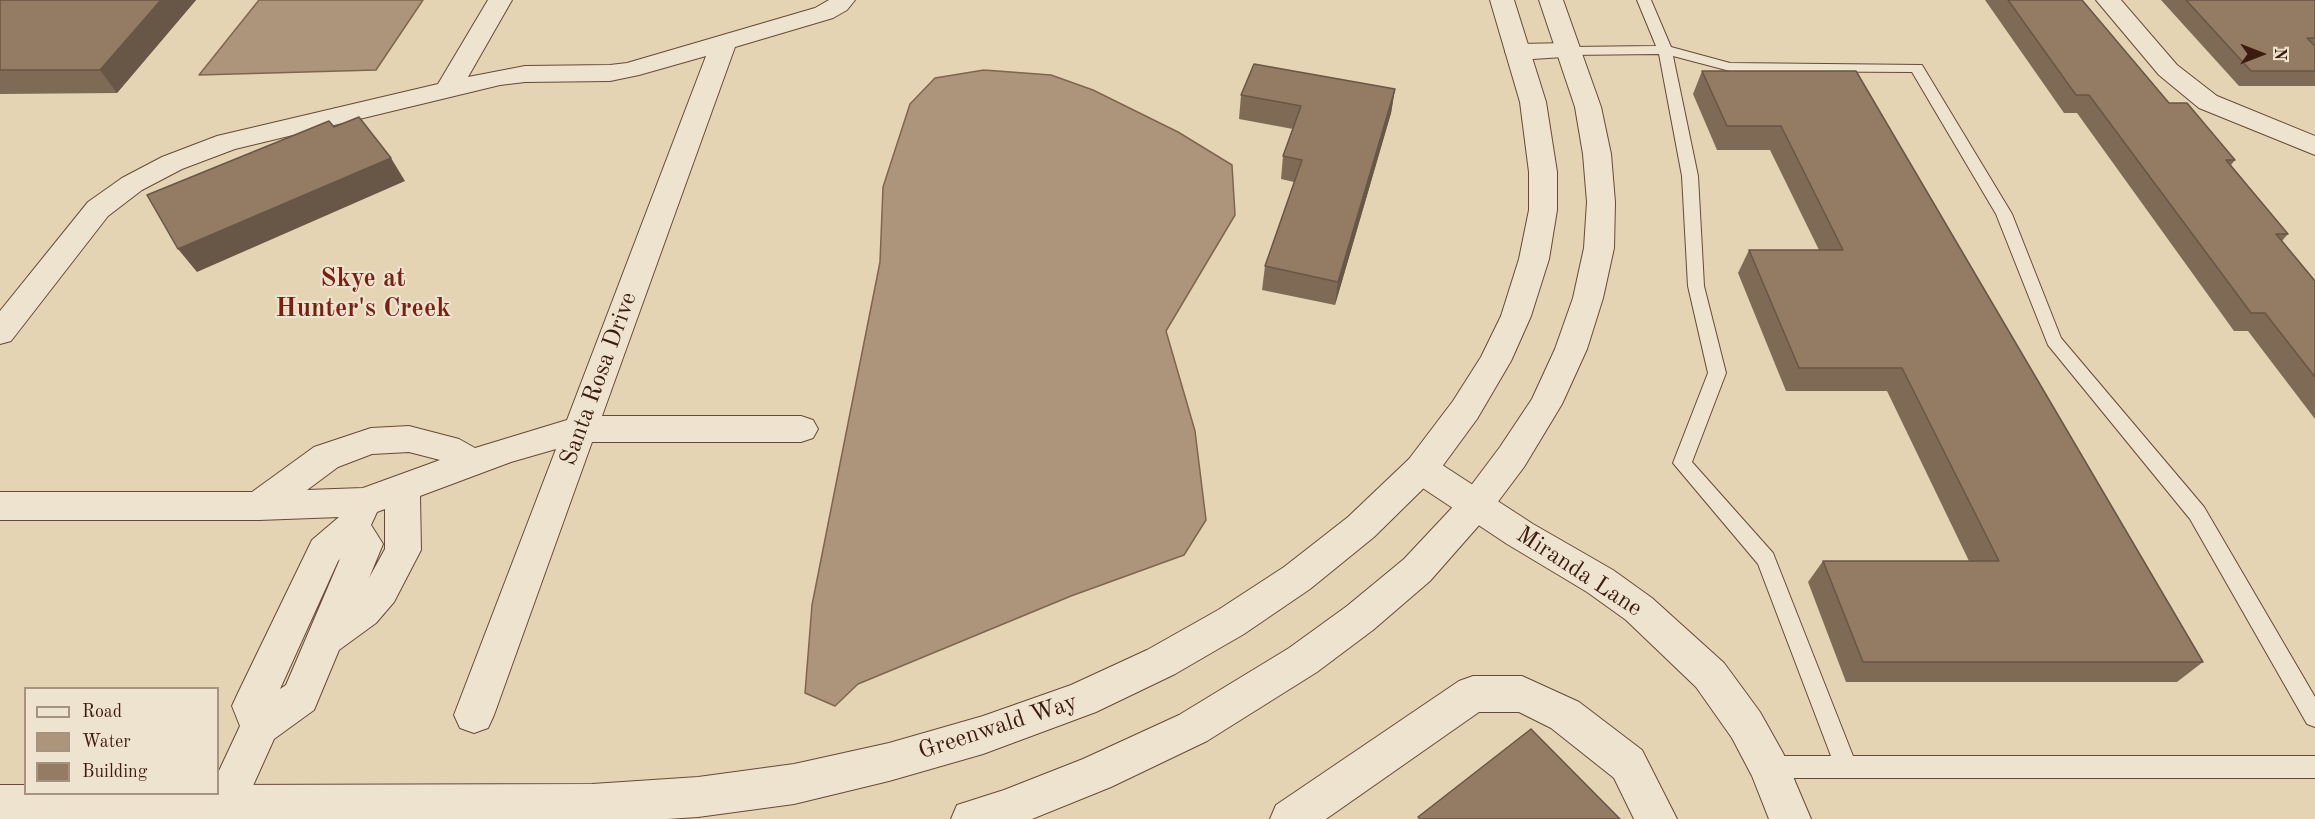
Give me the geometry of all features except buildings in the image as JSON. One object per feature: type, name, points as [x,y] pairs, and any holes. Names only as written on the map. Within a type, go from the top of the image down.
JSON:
[{"type":"street","points":[[447,90],[500,0]]},
{"type":"street","points":[[0,333],[98,208],[132,184],[172,163],[227,142],[447,90],[525,74],[620,71],[824,13],[843,0]]},
{"type":"street","name":"Greenwald Way","points":[[0,804],[220,812],[592,804],[698,797],[794,784],[889,762],[983,735],[1071,703],[1161,662],[1231,622],[1297,578],[1361,527],[1421,469],[1465,410],[1496,361],[1516,316],[1534,259],[1543,210],[1543,172],[1533,102],[1502,0]]},
{"type":"street","points":[[972,819],[1004,810],[1097,773],[1193,728],[1303,660],[1360,618],[1418,570],[1476,506],[1512,457],[1546,404],[1571,349],[1591,288],[1599,248],[1598,154],[1588,107],[1551,0]]},
{"type":"street","points":[[2108,0],[2168,70],[2208,102],[2315,146]]},
{"type":"street","name":"Santa Rosa Drive","points":[[474,715],[724,42]]},
{"type":"street","points":[[1518,52],[1569,51]]},
{"type":"street","points":[[260,726],[252,706],[325,551],[358,514],[402,488],[471,462],[580,429],[801,429]]},
{"type":"street","points":[[259,506],[326,457],[371,441],[409,439],[447,448],[471,462]]},
{"type":"street","name":"Miranda Lane","points":[[1421,469],[1476,506],[1600,581],[1639,609],[1710,675],[1746,725],[1769,767],[1790,819]]},
{"type":"street","points":[[324,639],[363,612],[381,591],[403,550],[402,488]]},
{"type":"street","points":[[0,506],[259,506],[358,514]]},
{"type":"street","points":[[220,812],[260,726],[300,697],[364,544],[358,514]]},
{"type":"street","points":[[1291,819],[1473,694],[1522,694],[1565,715],[1628,764],[1656,819]]},
{"type":"lane","points":[[1644,0],[1665,50],[1690,176],[1696,286],[1717,374],[1682,463],[1766,559],[1846,767]]},
{"type":"lane","points":[[1569,51],[1665,50],[1731,67],[1917,68],[2004,214],[2054,341],[2197,513],[2315,717]]},
{"type":"lane","points":[[1769,767],[2315,767]]},
{"type":"water","points":[[259,0],[423,0],[376,70],[199,75]]},
{"type":"water","points":[[984,70],[1051,75],[1093,90],[1178,132],[1232,165],[1235,215],[1166,331],[1195,431],[1206,520],[1184,555],[1071,596],[858,684],[835,706],[805,693],[812,605],[880,262],[883,187],[910,104],[935,78]]},
{"type":"district","name":"Skye at Hunter's Creek","points":[[363,294]]}]
